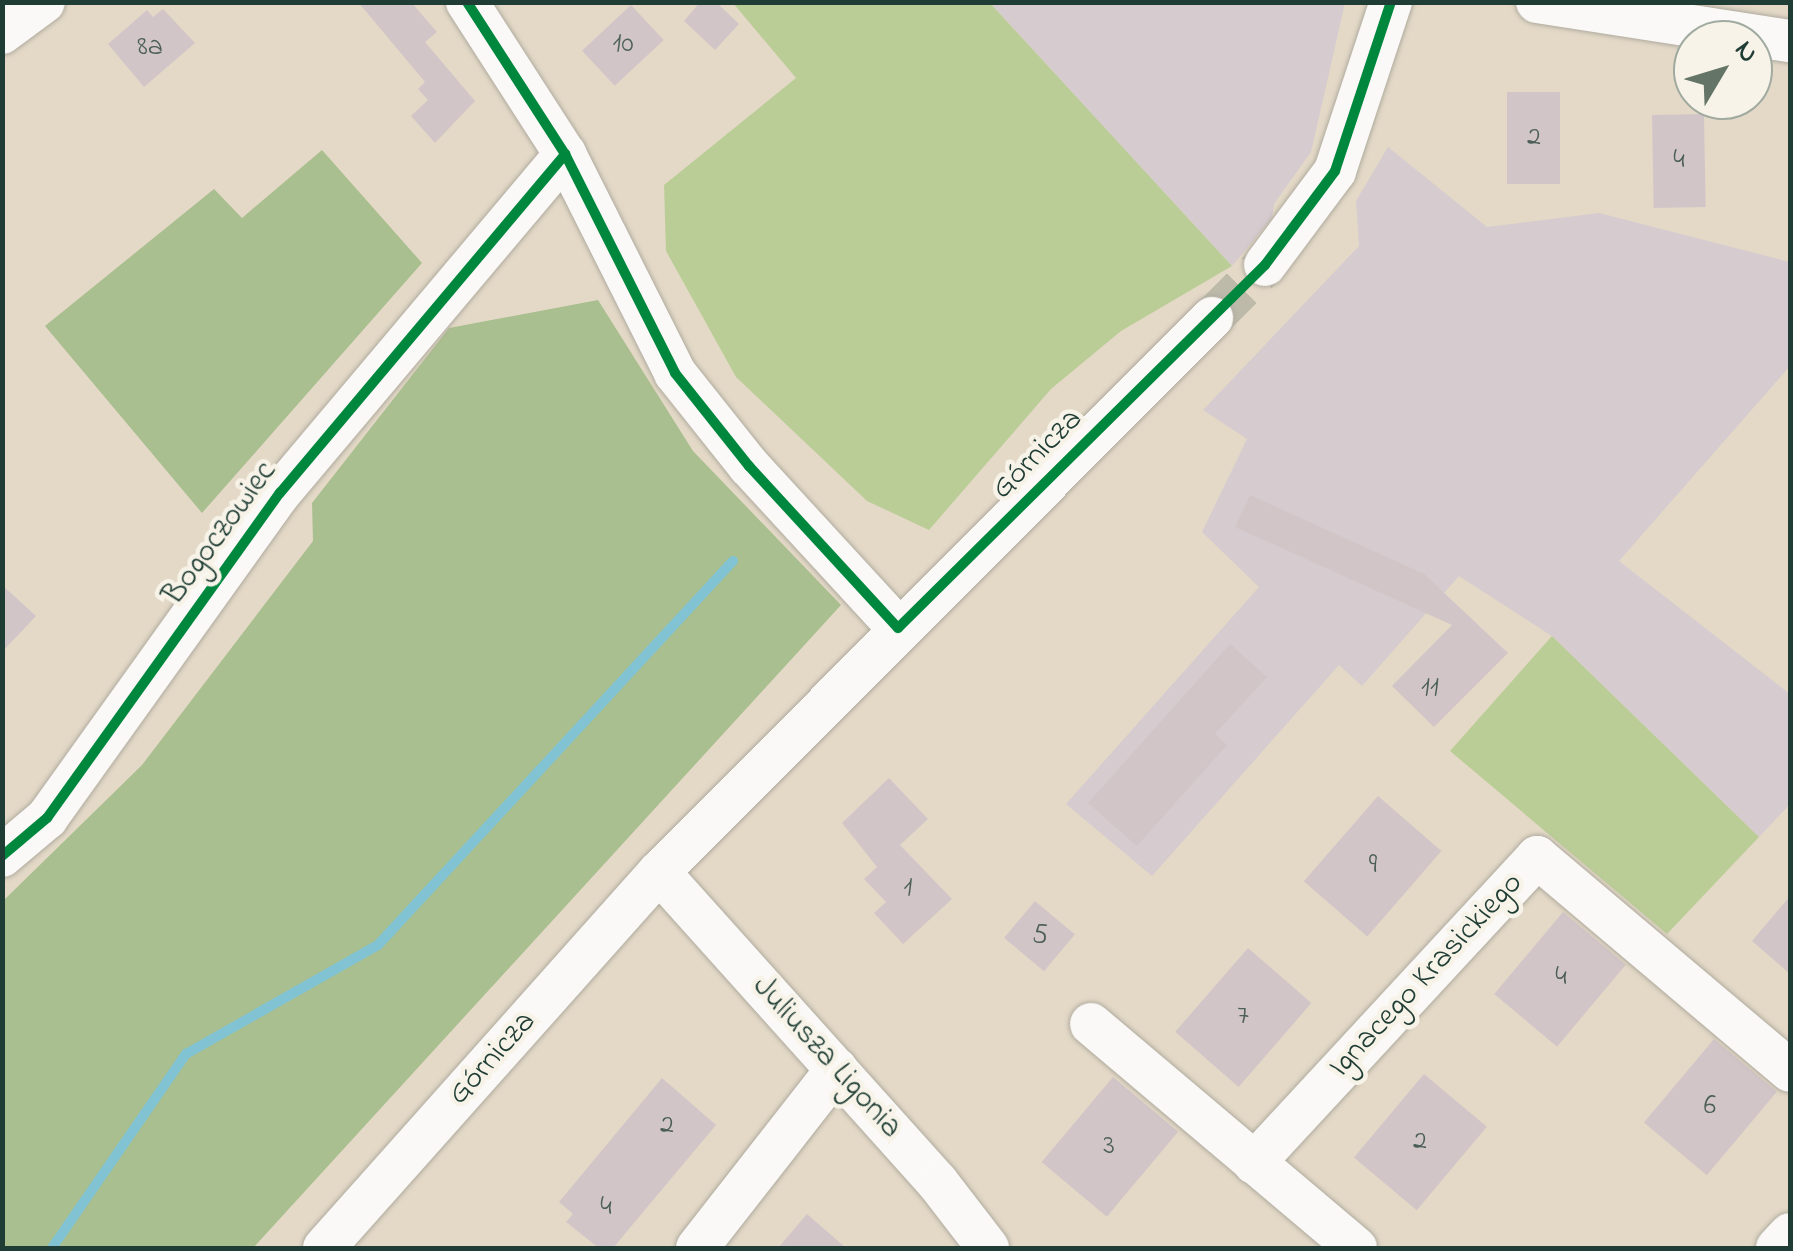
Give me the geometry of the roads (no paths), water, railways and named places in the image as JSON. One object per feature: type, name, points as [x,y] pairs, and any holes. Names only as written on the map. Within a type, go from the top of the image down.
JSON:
[{"type":"street","points":[[2,33],[44,2]]},
{"type":"street","points":[[467,2],[565,154],[675,373],[749,466],[898,628]]},
{"type":"street","points":[[1265,264],[1335,172],[1392,2]]},
{"type":"street","points":[[1538,2],[1790,42]]},
{"type":"street","name":"Bogoczowiec","points":[[2,856],[47,818],[280,493],[565,154]]},
{"type":"street","name":"Górnicza","points":[[324,1248],[660,872],[898,628],[1212,318]]},
{"type":"street","name":"Ignacego Krasickiego","points":[[1254,1162],[1537,857],[1790,1071]]},
{"type":"street","name":"Juliusza Ligonia","points":[[660,872],[837,1070],[988,1248]]},
{"type":"street","points":[[1091,1024],[1356,1248]]},
{"type":"street","points":[[697,1248],[837,1070]]},
{"type":"street","points":[[1777,1248],[1790,1234]]},
{"type":"waterway","points":[[52,1248],[186,1054],[378,945],[733,561]]},
{"type":"tunnel","points":[[1212,318],[1265,265]]}]
